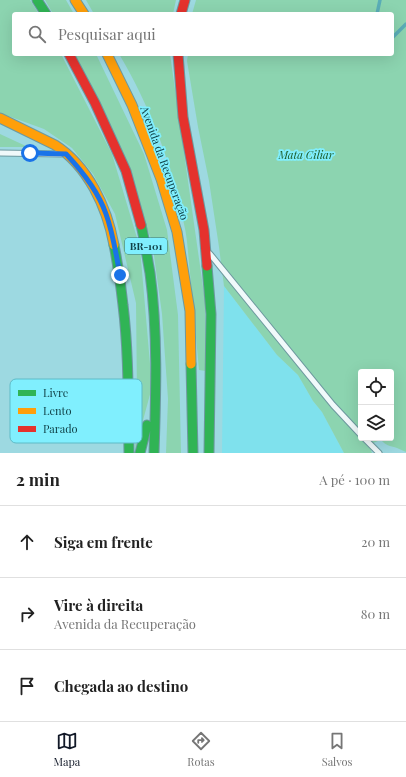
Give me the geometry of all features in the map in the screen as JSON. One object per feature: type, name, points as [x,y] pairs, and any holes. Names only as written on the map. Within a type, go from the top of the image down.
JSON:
[{"type":"main road","points":[[37,0],[45,12]]},
{"type":"main road","points":[[75,0],[83,12]]},
{"type":"main road","points":[[182,12],[185,0]]},
{"type":"main road","name":"BR-101","points":[[70,56],[95,103],[126,171],[145,239],[152,289],[154,324],[156,389],[154,453]]},
{"type":"main road","name":"Avenida da Recuperação","points":[[108,56],[132,105],[161,179],[177,232],[190,311],[193,453]]},
{"type":"main road","name":"Avenida da Recuperação","points":[[178,56],[183,117],[204,230],[211,314],[209,453]]},
{"type":"main road","points":[[0,118],[54,145],[66,154],[88,179],[98,195],[106,213],[120,275],[125,318],[128,379]]},
{"type":"main road","points":[[140,453],[156,389]]},
{"type":"main road","points":[[129,443],[129,453]]},
{"type":"lane","points":[[0,153],[66,154]]},
{"type":"lane","points":[[205,248],[333,405],[358,432]]},
{"type":"lane","points":[[367,441],[378,453]]},
{"type":"shaded area","points":[[224,286],[277,355],[298,375],[313,401],[322,412],[344,453],[222,453]]},
{"type":"green space","points":[[0,0],[30,0],[38,12],[12,12],[12,56],[62,56],[112,154],[140,248],[152,387],[142,424],[142,379],[137,379],[136,303],[115,214],[93,174],[72,148],[44,129],[0,113]]},
{"type":"green space","points":[[45,0],[66,0],[73,12],[52,12]]},
{"type":"green space","points":[[86,0],[176,0],[173,12],[93,12]]},
{"type":"green space","name":"Mata Ciliar","points":[[196,0],[406,0],[406,452],[387,445],[382,441],[394,441],[394,369],[358,369],[358,441],[378,441],[371,444],[372,453],[344,453],[322,412],[313,401],[298,375],[277,355],[224,286],[209,181],[187,61],[188,56],[394,56],[394,12],[193,12]]},
{"type":"green space","points":[[76,56],[97,56],[144,154],[167,230],[178,315],[181,453],[166,453],[168,399],[162,314],[152,241]]},
{"type":"green space","points":[[120,56],[170,56],[205,301],[206,371],[199,370],[186,236],[179,202],[167,158],[159,136],[130,73]]},
{"type":"green space","points":[[0,134],[28,147],[0,147]]},
{"type":"waterway","points":[[377,12],[380,0]]},
{"type":"waterway","points":[[394,36],[406,24]]},
{"type":"traffic: fast","points":[[37,0],[45,12]]},
{"type":"traffic: fast","points":[[141,225],[153,296],[156,386],[154,453]]},
{"type":"traffic: fast","points":[[114,245],[125,323],[128,379]]},
{"type":"traffic: fast","points":[[207,266],[211,314],[209,453]]},
{"type":"traffic: fast","points":[[191,364],[193,453]]},
{"type":"traffic: fast","points":[[140,453],[147,425]]},
{"type":"traffic: fast","points":[[129,443],[129,453]]},
{"type":"traffic: slow","points":[[75,0],[83,12]]},
{"type":"traffic: slow","points":[[108,56],[132,105],[161,179],[177,232],[190,311],[191,364]]},
{"type":"traffic: slow","points":[[0,118],[55,145],[77,164],[86,176],[101,202],[114,245]]},
{"type":"traffic: jam","points":[[182,12],[185,0]]},
{"type":"traffic: jam","points":[[70,56],[95,103],[126,171],[141,225]]},
{"type":"traffic: jam","points":[[178,56],[183,117],[204,230],[207,266]]},
{"type":"route","points":[[30,153],[66,154],[88,179],[98,195],[106,213],[120,275]]}]
